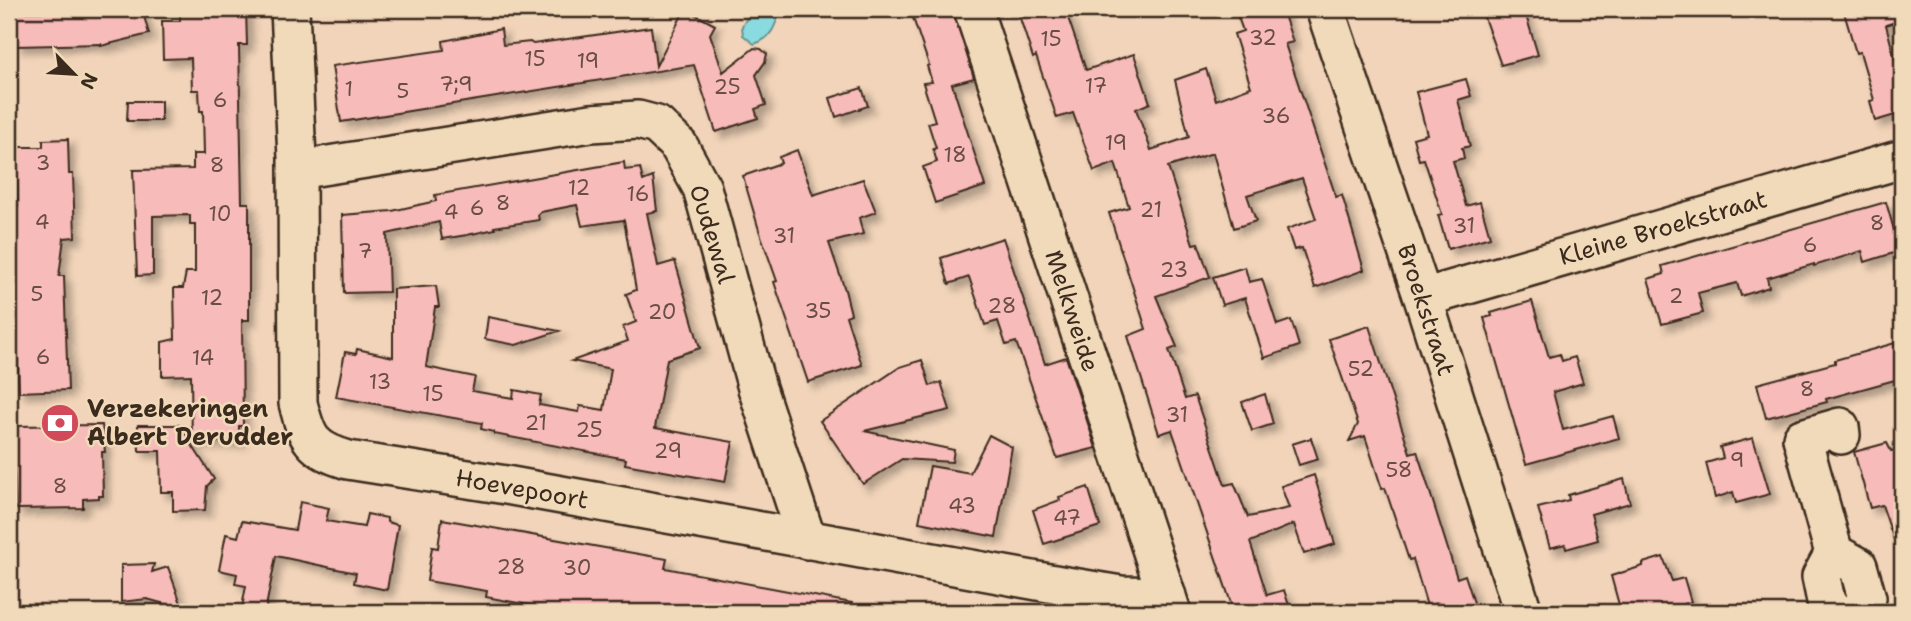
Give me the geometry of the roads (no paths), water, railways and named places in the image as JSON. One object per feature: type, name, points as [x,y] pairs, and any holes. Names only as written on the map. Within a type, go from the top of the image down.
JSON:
[{"type":"street","name":"Hoevepoort","points":[[290,9],[298,170],[298,402],[304,429],[326,454],[1169,604]]},
{"type":"street","name":"Melkweide","points":[[973,9],[1169,604]]},
{"type":"street","name":"Broekstraat","points":[[1325,9],[1423,298],[1523,612]]},
{"type":"street","name":"Oudewal","points":[[298,170],[591,123],[638,120],[657,125],[679,146],[702,188],[757,388],[807,540]]},
{"type":"street","name":"Kleine Broekstraat","points":[[1423,298],[1902,159]]},
{"type":"street","points":[[1837,612],[1827,606],[1821,577],[1834,553],[1802,438],[1840,428],[1842,435]]},
{"type":"street","points":[[1834,553],[1858,566],[1867,598],[1859,612]]},
{"type":"water","points":[[753,9],[780,9],[772,32],[754,44],[743,35],[742,26]]},
{"type":"place","name":"Verzekeringen Albert Derudder","points":[[60,423]]}]
